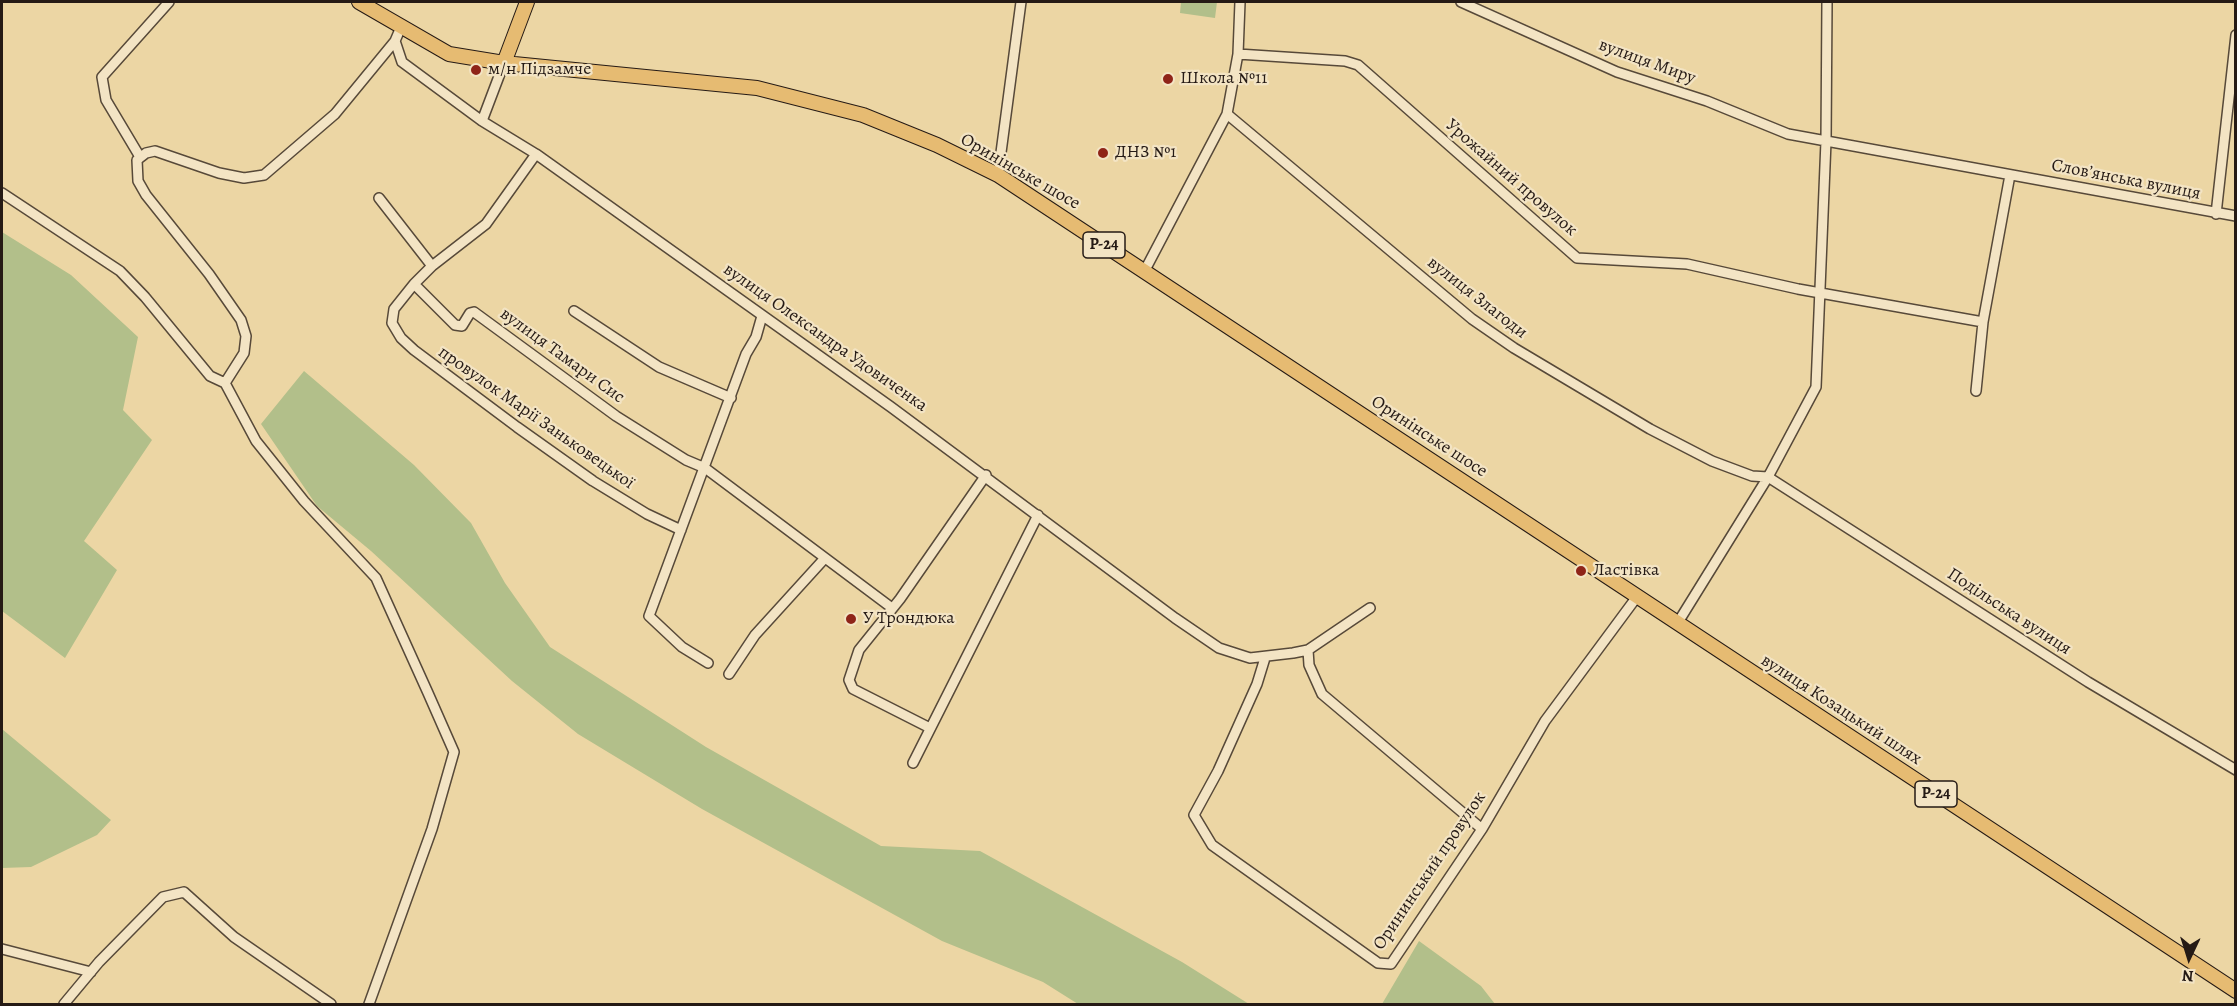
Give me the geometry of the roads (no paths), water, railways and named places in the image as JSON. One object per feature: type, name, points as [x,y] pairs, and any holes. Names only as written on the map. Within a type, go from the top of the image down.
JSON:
[{"type":"main road","name":"Р-24","points":[[359,2],[401,27]]},
{"type":"main road","points":[[504,63],[527,2]]},
{"type":"main road","name":"Оринінське шосе","points":[[401,27],[449,54],[504,63],[757,88],[863,115],[937,145],[998,176],[1521,519],[1636,598]]},
{"type":"main road","name":"вулиця Козацький шлях","points":[[1636,598],[2235,991]]},
{"type":"street","points":[[169,2],[102,77],[110,107],[140,157],[136,173],[146,195],[209,274],[242,320],[246,344],[240,361],[225,383]]},
{"type":"street","points":[[998,176],[1021,2]]},
{"type":"street","points":[[1144,272],[1227,114],[1238,54],[1240,2]]},
{"type":"street","name":"вулиця Миру","points":[[1461,2],[1626,75],[1707,101],[1788,134],[1826,141]]},
{"type":"street","points":[[1677,624],[1768,477],[1816,387],[1818,290],[1826,141],[1827,2]]},
{"type":"street","points":[[140,157],[154,151],[219,173],[244,178],[264,175],[335,114],[395,41],[401,27]]},
{"type":"street","points":[[2216,214],[2235,35]]},
{"type":"street","name":"вулиця Олександра Удовиченка","points":[[395,41],[402,62],[482,121],[536,154],[986,475],[1175,618],[1219,648],[1234,655],[1265,658],[1308,650],[1370,609]]},
{"type":"street","name":"Урожайний провулок","points":[[1238,54],[1345,61],[1358,65],[1578,258],[1687,264],[1798,289],[1818,290]]},
{"type":"street","points":[[482,121],[504,63]]},
{"type":"street","name":"вулиця Злагоди","points":[[1227,114],[1489,332],[1650,429],[1712,461],[1752,476],[1768,477]]},
{"type":"street","name":"Словʼянська вулиця","points":[[1826,141],[2235,216]]},
{"type":"street","points":[[414,284],[432,266],[486,224],[536,154]]},
{"type":"street","points":[[1976,391],[1983,322],[2010,175]]},
{"type":"street","points":[[2,193],[120,271],[210,376],[225,383],[256,441],[304,501],[376,578],[454,752],[432,829],[369,1005]]},
{"type":"street","points":[[379,198],[432,266]]},
{"type":"street","name":"провулок Марії Заньковецької","points":[[414,284],[391,314],[392,322],[401,338],[458,384],[593,481],[647,514],[681,530]]},
{"type":"street","name":"вулиця Тамари Сис","points":[[414,284],[455,325],[462,326],[474,312],[514,339],[616,416],[686,460],[705,468]]},
{"type":"street","points":[[1818,290],[1983,322]]},
{"type":"street","points":[[574,311],[659,367],[731,398]]},
{"type":"street","points":[[708,663],[682,646],[649,616],[762,316]]},
{"type":"street","points":[[705,468],[892,608]]},
{"type":"street","points":[[930,728],[853,689],[849,684],[859,650],[892,608],[986,475]]},
{"type":"street","name":"Подільська вулиця","points":[[1768,477],[2088,682],[2235,770]]},
{"type":"street","points":[[913,763],[1038,515]]},
{"type":"street","points":[[729,674],[755,635],[825,558]]},
{"type":"street","name":"Орининський провулок","points":[[1265,658],[1242,717],[1194,815],[1212,845],[1378,963],[1391,964],[1482,829],[1545,721],[1636,598]]},
{"type":"street","points":[[1308,650],[1309,664],[1317,686],[1331,704],[1482,829]]},
{"type":"street","points":[[64,1005],[91,972],[163,897],[184,892],[234,937],[331,1005]]},
{"type":"street","points":[[2,949],[91,972]]},
{"type":"place","name":"м/н Підзамче","points":[[476,70]]},
{"type":"place","name":"Школа №11","points":[[1168,79]]},
{"type":"place","name":"ДНЗ №1","points":[[1103,153]]},
{"type":"place","name":"Ластівка","points":[[1581,571]]},
{"type":"place","name":"У Трондюка","points":[[851,619]]}]
